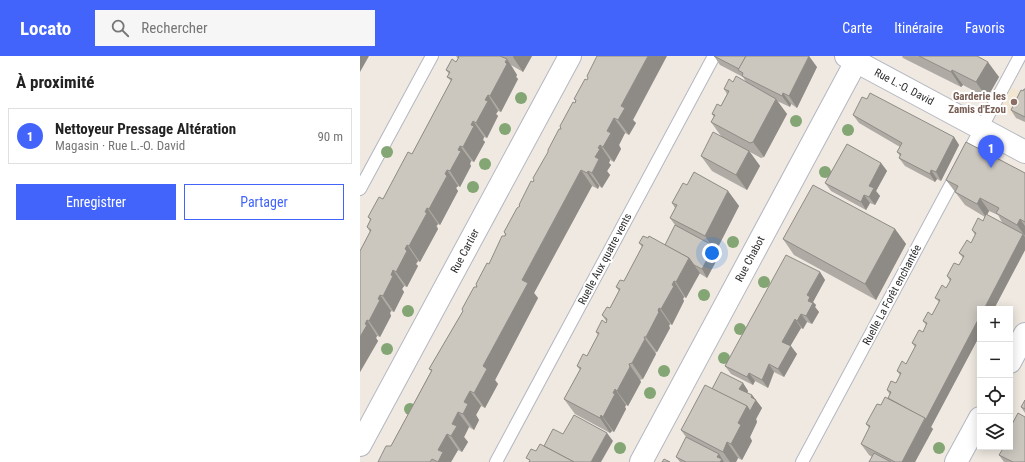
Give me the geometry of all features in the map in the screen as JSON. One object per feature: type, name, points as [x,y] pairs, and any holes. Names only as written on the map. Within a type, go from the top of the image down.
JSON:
[{"type":"street","name":"Rue Cartier","points":[[360,445],[570,56]]},
{"type":"street","name":"Rue L.-O. David","points":[[854,58],[1025,152]]},
{"type":"street","name":"Rue Chabot","points":[[641,462],[854,58]]},
{"type":"street","points":[[1013,356],[1025,334]]},
{"type":"street","points":[[956,462],[977,424]]},
{"type":"lane","points":[[360,189],[432,56]]},
{"type":"lane","name":"Ruelle Aux quatre vents","points":[[496,462],[714,56]]},
{"type":"lane","name":"Ruelle La Forêt enchantée","points":[[802,462],[1020,56]]},
{"type":"shaded area","name":"Garderie les Zamis d'Ezou","points":[[1011,87],[1025,94],[1025,122],[1000,109]]},
{"type":"building","points":[[458,56],[500,56],[507,59],[505,62],[507,64],[490,96],[488,95],[485,100],[488,101],[476,123],[473,121],[471,125],[474,126],[463,147],[460,146],[458,150],[461,151],[450,171],[447,170],[445,174],[447,176],[429,209],[427,208],[425,212],[427,213],[409,246],[407,245],[405,249],[407,251],[396,272],[393,270],[391,275],[393,276],[383,296],[380,295],[378,299],[380,300],[369,321],[367,320],[365,324],[367,325],[360,337],[360,251],[371,230],[367,227],[371,219],[368,217],[379,197],[383,199],[408,152],[412,154],[452,79],[447,77],[450,72],[446,70],[452,59],[456,62],[459,57]]},
{"type":"building","points":[[597,56],[648,56],[621,106],[625,108],[618,120],[614,118],[607,131],[611,133],[603,147],[600,145],[598,148],[600,149],[595,157],[599,159],[592,173],[588,171],[587,173],[581,170],[522,280],[528,283],[483,366],[487,369],[474,393],[470,391],[464,402],[468,404],[463,414],[458,412],[452,424],[457,426],[451,436],[447,434],[438,450],[443,452],[438,462],[432,459],[430,462],[378,462],[386,446],[391,446],[432,370],[429,369],[463,311],[462,309],[474,287],[477,287],[476,284],[487,263],[489,264],[502,236],[505,236],[506,234],[504,232],[517,208],[520,206],[519,205],[531,181],[533,182],[533,178],[559,129],[561,129],[560,126],[573,102],[575,103],[576,100],[574,99],[585,79],[587,80],[587,76]]},
{"type":"building","points":[[714,56],[746,56],[739,69]]},
{"type":"building","points":[[746,56],[809,56],[789,96],[783,93],[782,96],[742,76],[743,73],[738,70]]},
{"type":"building","points":[[919,56],[977,56],[988,62],[976,82],[952,70],[951,72]]},
{"type":"building","points":[[736,76],[776,99],[753,142],[750,143],[711,122],[715,115],[712,114],[717,104],[721,106],[729,91],[724,89],[729,79],[733,82]]},
{"type":"building","points":[[1024,89],[1025,117],[1011,110],[1021,90],[1023,91]]},
{"type":"building","points":[[870,93],[954,137],[936,172],[931,170],[930,174],[899,158],[901,154],[897,152],[902,143],[853,115],[862,97],[867,99]]},
{"type":"building","points":[[713,132],[749,151],[736,175],[701,156]]},
{"type":"building","points":[[966,142],[1025,173],[1025,222],[1020,219],[1017,225],[996,213],[999,208],[980,198],[977,204],[955,192],[958,186],[946,180]]},
{"type":"building","points":[[847,144],[881,163],[869,186],[874,188],[869,197],[864,195],[861,202],[825,183]]},
{"type":"building","points":[[694,172],[728,191],[705,236],[670,218],[677,205],[672,203],[683,183],[687,185]]},
{"type":"building","points":[[813,185],[895,229],[865,284],[783,239]]},
{"type":"building","points":[[986,214],[1023,234],[986,306],[977,306],[977,322],[926,419],[888,398],[891,392],[887,390],[891,381],[896,383],[901,373],[897,371],[902,361],[906,364],[916,345],[912,343],[919,330],[923,332],[927,323],[923,321],[928,312],[932,315],[940,300],[935,298],[942,285],[946,288],[949,283],[951,279],[947,276],[954,263],[959,265],[964,256],[959,253],[967,240],[971,243],[976,233],[972,230],[978,218],[983,221]]},
{"type":"building","points":[[675,225],[714,246],[702,269],[694,265],[689,258],[665,245]]},
{"type":"building","points":[[643,236],[648,238],[649,236],[689,258],[676,282],[674,281],[672,285],[674,286],[661,309],[659,308],[659,312],[646,337],[644,337],[645,339],[632,363],[629,364],[630,367],[617,391],[615,389],[613,393],[615,394],[603,417],[601,415],[600,418],[564,399],[581,368],[577,366],[583,354],[587,356],[599,333],[596,332],[602,320],[606,323],[607,319],[602,315],[607,307],[610,308],[620,289],[616,287],[620,280],[624,281],[643,245],[639,243]]},
{"type":"building","points":[[786,255],[820,272],[807,295],[810,297],[808,301],[813,303],[806,316],[801,314],[797,321],[795,319],[782,342],[791,346],[778,369],[769,364],[762,380],[749,373],[747,377],[725,366]]},
{"type":"building","points":[[721,372],[743,383],[739,389],[752,395],[751,397],[756,400],[750,411],[747,406],[712,389]]},
{"type":"building","points":[[705,385],[747,406],[738,423],[741,425],[731,444],[727,442],[723,452],[681,430]]},
{"type":"building","points":[[885,397],[925,418],[902,462],[895,462],[861,444],[870,426],[866,424],[877,404],[881,405]]},
{"type":"building","points":[[1025,400],[1025,409],[1021,407]]},
{"type":"building","points":[[1018,413],[1025,417],[1025,462],[1013,462],[999,455],[1002,450],[1013,450],[1013,422]]},
{"type":"building","points":[[574,415],[607,433],[591,462],[574,462],[544,446],[553,429],[563,434]]},
{"type":"building","points":[[686,437],[719,454],[717,457],[722,459],[720,462],[686,462],[676,457]]},
{"type":"building","points":[[540,444],[574,462],[529,462],[530,460],[526,458],[531,449],[536,451]]},
{"type":"building","points":[[874,453],[891,462],[869,462]]},
{"type":"building","points":[[664,459],[670,462],[662,462]]},
{"type":"place","name":"Garderie les Zamis d'Ezou","points":[[1014,102]]},
{"type":"place","name":"Nettoyeur Pressage Altération","points":[[991,168]]}]
